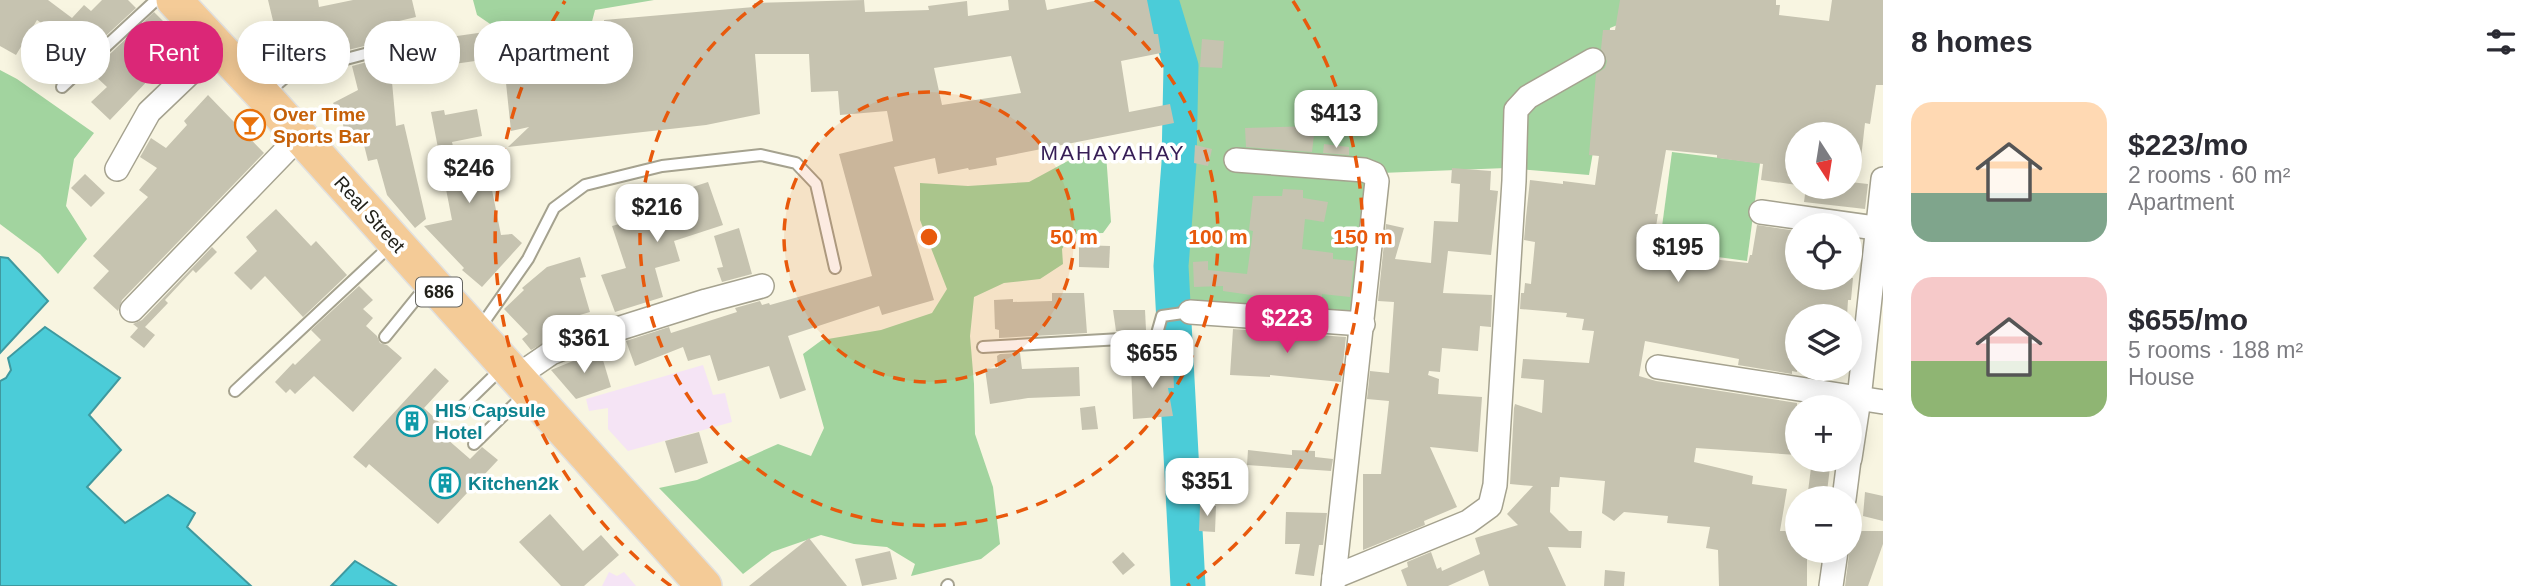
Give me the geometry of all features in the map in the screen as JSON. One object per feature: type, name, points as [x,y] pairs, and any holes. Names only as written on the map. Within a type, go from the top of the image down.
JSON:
[{"type":"main road","name":"Real Street","points":[[173,0],[193,21]]},
{"type":"main road","name":"Real Street","points":[[223,53],[704,586]]},
{"type":"street","points":[[1334,581],[1468,522],[1490,506],[1495,485],[1516,110],[1528,97],[1593,60]]},
{"type":"street","points":[[117,169],[149,112],[178,84]]},
{"type":"street","points":[[132,310],[299,137]]},
{"type":"street","points":[[1236,160],[1364,170],[1374,174],[1377,181],[1334,581]]},
{"type":"street","points":[[1859,395],[1880,229],[1883,178]]},
{"type":"street","points":[[1761,212],[1880,229]]},
{"type":"street","points":[[517,377],[551,353],[589,338],[762,286]]},
{"type":"street","points":[[1190,312],[1363,324]]},
{"type":"street","points":[[1658,367],[1833,395]]},
{"type":"street","points":[[1862,399],[1883,402]]},
{"type":"street","points":[[1831,586],[1834,563]]},
{"type":"lane","points":[[61,87],[156,0]]},
{"type":"lane","points":[[263,95],[289,74],[364,54]]},
{"type":"lane","points":[[475,334],[528,259],[554,208],[584,185],[662,166],[761,155],[796,163],[816,184],[835,268]]},
{"type":"lane","points":[[235,391],[395,242]]},
{"type":"lane","points":[[386,337],[430,282]]},
{"type":"lane","points":[[983,347],[1156,337],[1162,316],[1190,312]]},
{"type":"lane","points":[[461,408],[517,377]]},
{"type":"lane","points":[[474,443],[517,377]]},
{"type":"shaded area","points":[[703,365],[713,395],[725,393],[732,422],[628,451],[608,429],[608,408],[589,411],[586,399]]},
{"type":"shaded area","points":[[609,572],[617,576],[624,572],[636,586],[602,586]]},
{"type":"green space","points":[[473,0],[654,0],[595,10],[592,21],[486,21],[477,15]]},
{"type":"green space","points":[[1154,0],[1636,0],[1635,18],[1610,28],[1607,72],[1589,175],[1506,168],[1381,173],[1360,323],[1177,304],[1171,266],[1179,163],[1180,93],[1174,62]]},
{"type":"green space","points":[[0,70],[94,133],[74,159],[66,206],[87,239],[58,274],[40,254],[0,224]]},
{"type":"green space","points":[[1672,152],[1760,163],[1747,261],[1659,249]]},
{"type":"green space","points":[[1106,154],[1111,222],[1103,233],[1072,234],[1062,249],[1063,264],[1040,279],[1004,283],[974,297],[970,336],[975,434],[993,487],[1000,544],[981,559],[911,576],[915,564],[887,547],[854,544],[821,535],[772,552],[743,574],[659,488],[697,480],[778,444],[811,456],[824,428],[803,354],[822,340],[881,330],[932,313],[947,289],[920,220],[920,183],[968,186],[1029,182],[1077,156]]},
{"type":"water","points":[[0,257],[8,258],[48,301],[0,353]]},
{"type":"water","points":[[45,327],[120,378],[89,415],[121,450],[87,487],[125,523],[168,495],[195,513],[187,527],[251,586],[0,586],[0,381],[6,378],[11,370],[8,358]]},
{"type":"water","points":[[355,561],[396,586],[331,586]]},
{"type":"building","points":[[0,0],[48,0],[72,18],[84,5],[91,11],[102,0],[128,0],[136,8],[110,32],[110,21],[21,21],[21,47],[16,55],[0,46]]},
{"type":"building","points":[[268,0],[318,0],[319,7],[353,0],[412,0],[416,17],[399,21],[364,21],[364,46],[350,50],[350,21],[273,21]]},
{"type":"building","points":[[864,0],[865,12],[929,10],[928,6],[967,1],[968,16],[1009,10],[1008,0],[1045,0],[1047,10],[1099,0],[1147,0],[1161,53],[1121,61],[1129,112],[1170,104],[1174,123],[996,158],[997,165],[969,170],[968,168],[938,174],[935,158],[894,167],[934,300],[882,315],[879,306],[788,336],[806,390],[780,399],[769,366],[718,381],[710,355],[688,361],[683,347],[635,366],[626,341],[669,327],[671,333],[737,312],[735,308],[760,301],[762,305],[770,305],[872,276],[839,154],[893,141],[887,111],[840,115],[838,91],[811,92],[809,54],[755,54],[760,114],[706,125],[508,147],[529,127],[511,131],[506,84],[633,84],[633,21],[604,20],[754,7],[754,3]],"holes":[[[1011,56],[1021,93],[942,105],[934,68]]]},
{"type":"building","points":[[1620,0],[1776,0],[1776,5],[1780,5],[1779,15],[1829,21],[1832,0],[1883,0],[1883,85],[1876,85],[1870,124],[1865,123],[1862,149],[1862,122],[1785,122],[1785,183],[1761,180],[1763,164],[1717,158],[1717,155],[1666,150],[1655,214],[1658,214],[1654,239],[1658,239],[1656,253],[1748,263],[1757,225],[1785,229],[1785,290],[1852,290],[1848,304],[1785,304],[1785,373],[1738,365],[1739,359],[1645,341],[1639,376],[1785,401],[1785,454],[1696,448],[1694,462],[1753,476],[1752,484],[1785,489],[1780,531],[1785,531],[1785,563],[1807,563],[1807,586],[1719,586],[1718,550],[1706,548],[1710,527],[1667,523],[1668,516],[1624,512],[1614,521],[1602,513],[1605,481],[1560,477],[1559,487],[1551,487],[1550,512],[1569,531],[1582,531],[1581,548],[1548,547],[1566,586],[1489,586],[1484,570],[1448,586],[1407,586],[1401,570],[1408,567],[1407,562],[1431,552],[1437,569],[1441,567],[1442,571],[1480,554],[1475,538],[1518,525],[1507,514],[1533,486],[1510,484],[1514,408],[1515,404],[1542,413],[1544,380],[1521,378],[1523,359],[1589,363],[1594,331],[1582,330],[1584,319],[1566,317],[1567,313],[1520,309],[1525,283],[1531,284],[1535,242],[1524,240],[1530,180],[1595,185],[1599,156],[1589,155],[1596,74],[1605,68],[1607,61],[1601,49],[1603,30],[1615,30]]},
{"type":"building","points":[[154,12],[163,21],[145,21]]},
{"type":"building","points":[[474,34],[474,61],[460,63],[460,36]]},
{"type":"building","points":[[1202,39],[1224,41],[1222,68],[1200,67]]},
{"type":"building","points":[[124,41],[124,84],[144,84],[110,120],[91,102],[107,87],[104,84],[110,84],[110,54]]},
{"type":"building","points":[[364,63],[364,84],[392,84],[396,126],[404,124],[426,219],[415,228],[387,195],[377,159],[368,161],[363,141],[346,144],[342,118],[333,103],[358,90],[352,66]]},
{"type":"building","points":[[208,95],[264,153],[122,300],[118,311],[93,288],[109,271],[93,256],[148,197],[139,190],[157,168],[140,157],[151,138],[166,148],[187,125],[184,121]]},
{"type":"building","points":[[477,109],[482,136],[452,142],[463,188],[482,171],[490,180],[501,235],[512,234],[522,243],[482,287],[462,270],[464,268],[424,226],[452,220],[431,112],[444,110],[445,115]]},
{"type":"building","points":[[1315,126],[1312,152],[1246,147],[1245,128]]},
{"type":"building","points":[[1324,144],[1349,147],[1349,155],[1323,153]]},
{"type":"building","points":[[1195,145],[1212,149],[1208,166],[1194,163]]},
{"type":"building","points":[[1452,168],[1491,171],[1490,190],[1498,191],[1491,255],[1448,251],[1443,293],[1492,295],[1491,327],[1480,326],[1478,351],[1442,348],[1440,372],[1429,371],[1428,375],[1439,379],[1438,394],[1482,397],[1478,452],[1430,447],[1457,507],[1424,521],[1425,525],[1363,550],[1363,474],[1381,474],[1389,401],[1367,399],[1370,371],[1389,373],[1394,302],[1378,301],[1386,224],[1404,228],[1395,259],[1431,263],[1434,221],[1458,222],[1460,184],[1451,183]]},
{"type":"building","points":[[85,174],[105,193],[91,207],[71,188]]},
{"type":"building","points":[[708,182],[723,225],[674,241],[680,261],[655,268],[663,297],[615,312],[601,275],[626,268],[612,226],[634,220],[632,214],[676,199],[674,193]]},
{"type":"building","points":[[1862,183],[1868,184],[1865,209],[1804,202],[1862,200]]},
{"type":"building","points":[[1283,189],[1303,190],[1303,198],[1328,202],[1324,222],[1305,219],[1302,249],[1333,253],[1333,259],[1354,261],[1350,297],[1322,294],[1321,307],[1280,304],[1280,299],[1223,291],[1223,286],[1194,287],[1193,262],[1208,261],[1208,270],[1247,274],[1253,231],[1249,230],[1253,196],[1282,196]]},
{"type":"building","points":[[276,209],[311,246],[316,241],[347,275],[303,317],[265,276],[251,290],[234,273],[257,251],[246,237]]},
{"type":"building","points":[[739,228],[752,274],[722,282],[717,268],[723,267],[714,236]]},
{"type":"building","points":[[1079,245],[1110,246],[1109,268],[1079,267]]},
{"type":"building","points":[[212,247],[217,252],[196,273],[193,270],[165,300],[168,303],[145,327],[155,335],[144,348],[130,337],[138,328],[133,324],[142,320]]},
{"type":"building","points":[[580,257],[586,277],[580,278],[590,312],[549,324],[559,335],[531,350],[522,339],[528,334],[504,309],[524,290],[522,288],[547,267]]},
{"type":"building","points":[[359,286],[373,300],[363,309],[373,318],[366,326],[377,336],[380,343],[387,345],[402,358],[353,412],[314,376],[295,394],[290,389],[286,393],[275,382],[321,340],[311,330]]},
{"type":"building","points":[[1052,293],[1084,293],[1087,333],[999,338],[999,330],[995,329],[994,300],[1052,301]]},
{"type":"building","points":[[1113,310],[1145,310],[1146,330],[1116,331]]},
{"type":"building","points":[[1233,329],[1346,337],[1341,382],[1270,375],[1230,375]]},
{"type":"building","points":[[600,350],[611,387],[576,399],[551,370]]},
{"type":"building","points":[[1020,353],[1022,369],[1079,367],[1080,396],[1028,398],[990,404],[985,369],[998,368],[997,356],[1000,354]]},
{"type":"building","points":[[1173,363],[1174,388],[1168,388],[1173,416],[1133,419],[1131,365]]},
{"type":"building","points":[[435,368],[449,381],[424,408],[452,434],[447,439],[470,459],[482,447],[498,460],[438,524],[369,464],[366,468],[353,457]]},
{"type":"building","points":[[1095,406],[1098,429],[1082,430],[1080,408]]},
{"type":"building","points":[[699,432],[708,463],[675,473],[665,441]]},
{"type":"building","points":[[1248,450],[1292,455],[1292,450],[1315,451],[1315,457],[1333,459],[1331,471],[1247,465]]},
{"type":"building","points":[[1810,472],[1829,472],[1828,486],[1809,486]]},
{"type":"building","points":[[1865,492],[1883,496],[1883,521],[1863,516]]},
{"type":"building","points":[[1200,505],[1216,506],[1215,532],[1199,531]]},
{"type":"building","points":[[1286,512],[1327,513],[1323,545],[1319,545],[1314,576],[1295,574],[1300,544],[1285,544]]},
{"type":"building","points":[[550,514],[583,551],[601,535],[619,555],[584,586],[561,586],[519,542]]},
{"type":"building","points":[[1862,531],[1883,531],[1883,544],[1868,586],[1845,586],[1848,563],[1862,563]]},
{"type":"building","points":[[809,538],[847,586],[749,586]]},
{"type":"building","points":[[890,551],[897,579],[862,586],[855,559]]},
{"type":"building","points":[[1123,552],[1135,565],[1123,575],[1112,562]]},
{"type":"building","points":[[1605,570],[1625,572],[1624,586],[1604,586]]},
{"type":"waterway","points":[[1161,0],[1181,66],[1179,163],[1171,266],[1188,586]]},
{"type":"place","name":"Over Time Sports Bar","points":[[250,125]]},
{"type":"place","name":"HIS Capsule Hotel","points":[[412,421]]},
{"type":"place","name":"Kitchen2k","points":[[445,483]]},
{"type":"district","name":"MAHAYAHAY","points":[[1113,153]]}]
